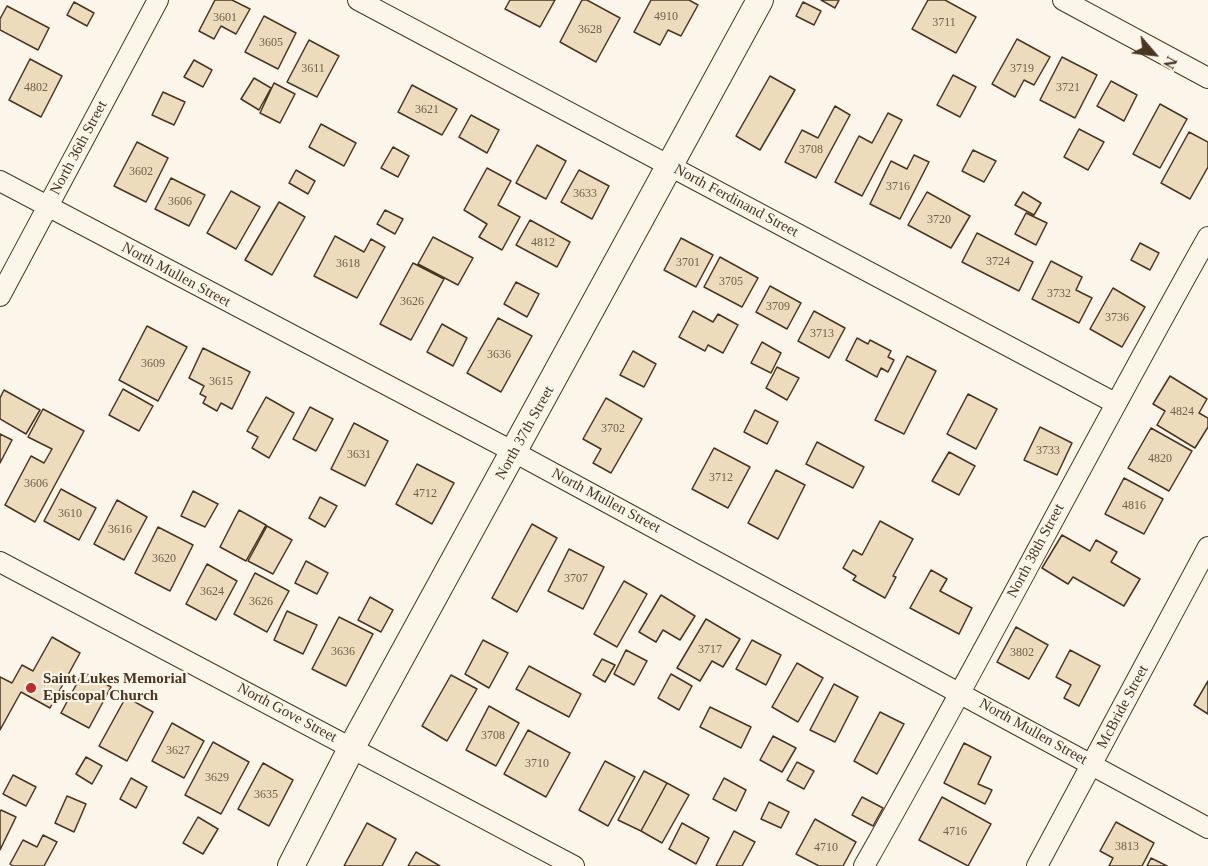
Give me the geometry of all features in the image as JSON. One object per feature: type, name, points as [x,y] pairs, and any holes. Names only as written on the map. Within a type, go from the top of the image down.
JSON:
[{"type":"street","name":"North 36th Street","points":[[0,296],[158,0]]},
{"type":"street","name":"North Ferdinand Street","points":[[358,0],[1115,403]]},
{"type":"street","name":"North 37th Street","points":[[291,866],[352,747],[760,0]]},
{"type":"street","points":[[1063,0],[1208,78]]},
{"type":"street","name":"North Mullen Street","points":[[0,181],[514,452],[1208,828]]},
{"type":"street","name":"North 38th Street","points":[[864,866],[1115,403],[1208,237]]},
{"type":"street","name":"McBride Street","points":[[1037,866],[1208,548]]},
{"type":"street","name":"North Gove Street","points":[[0,562],[574,866]]},
{"type":"building","points":[[215,0],[232,0],[250,9],[236,34],[221,26],[214,39],[199,31]]},
{"type":"building","points":[[510,0],[555,0],[540,27],[505,9]]},
{"type":"building","points":[[582,0],[587,0],[620,18],[596,62],[560,42]]},
{"type":"building","points":[[651,0],[689,0],[698,5],[681,36],[668,30],[660,45],[634,32]]},
{"type":"building","points":[[821,0],[839,0],[835,8]]},
{"type":"building","points":[[928,0],[945,0],[976,17],[956,53],[912,29]]},
{"type":"building","points":[[74,2],[94,13],[87,26],[67,15]]},
{"type":"building","points":[[803,2],[821,11],[814,25],[796,16]]},
{"type":"building","points":[[7,6],[49,28],[38,50],[0,30],[0,19]]},
{"type":"building","points":[[264,16],[296,33],[278,69],[245,52]]},
{"type":"building","points":[[1017,39],[1050,57],[1034,85],[1024,80],[1015,97],[992,84]]},
{"type":"building","points":[[309,40],[339,56],[317,97],[287,82]]},
{"type":"building","points":[[1062,57],[1097,75],[1075,118],[1040,100]]},
{"type":"building","points":[[30,59],[62,76],[41,117],[9,100]]},
{"type":"building","points":[[194,60],[212,70],[203,87],[184,77]]},
{"type":"building","points":[[953,75],[976,87],[960,117],[937,105]]},
{"type":"building","points":[[770,76],[795,90],[760,150],[736,136]]},
{"type":"building","points":[[254,78],[271,88],[259,110],[241,99]]},
{"type":"building","points":[[1111,81],[1137,95],[1124,121],[1097,106]]},
{"type":"building","points":[[274,83],[295,94],[280,123],[260,113]]},
{"type":"building","points":[[412,85],[457,109],[442,135],[398,112]]},
{"type":"building","points":[[163,92],[185,102],[174,125],[152,115]]},
{"type":"building","points":[[1160,104],[1187,119],[1160,168],[1133,154]]},
{"type":"building","points":[[835,106],[850,115],[816,178],[785,162],[802,130],[818,138]]},
{"type":"building","points":[[888,113],[902,120],[862,196],[835,182],[859,136],[872,143]]},
{"type":"building","points":[[471,115],[499,130],[487,153],[459,137]]},
{"type":"building","points":[[321,124],[356,143],[344,166],[309,147]]},
{"type":"building","points":[[1079,129],[1104,142],[1088,170],[1064,157]]},
{"type":"building","points":[[1189,132],[1208,142],[1208,167],[1190,199],[1161,183]]},
{"type":"building","points":[[137,142],[168,158],[146,202],[114,186]]},
{"type":"building","points":[[537,145],[566,161],[546,199],[516,183]]},
{"type":"building","points":[[393,147],[409,156],[398,177],[381,168]]},
{"type":"building","points":[[973,150],[996,161],[984,182],[962,171]]},
{"type":"building","points":[[914,155],[929,162],[900,219],[870,204],[891,161],[907,169]]},
{"type":"building","points":[[487,168],[511,181],[498,205],[520,217],[502,250],[479,237],[487,224],[464,210]]},
{"type":"building","points":[[296,170],[315,181],[308,194],[289,183]]},
{"type":"building","points":[[579,170],[609,186],[592,219],[561,202]]},
{"type":"building","points":[[171,178],[205,195],[189,226],[155,209]]},
{"type":"building","points":[[231,191],[260,207],[236,249],[207,233]]},
{"type":"building","points":[[927,192],[970,216],[951,248],[908,225]]},
{"type":"building","points":[[1023,192],[1041,203],[1034,215],[1015,205]]},
{"type":"building","points":[[279,202],[305,217],[272,275],[245,260]]},
{"type":"building","points":[[385,210],[403,219],[395,234],[377,224]]},
{"type":"building","points":[[1026,213],[1047,223],[1036,245],[1015,234]]},
{"type":"building","points":[[530,220],[570,242],[557,267],[516,245]]},
{"type":"building","points":[[977,233],[1033,262],[1019,291],[962,262]]},
{"type":"building","points":[[335,236],[364,252],[371,239],[385,247],[357,298],[314,276]]},
{"type":"building","points":[[433,237],[473,258],[458,285],[418,264]]},
{"type":"building","points":[[681,238],[713,255],[696,287],[664,270]]},
{"type":"building","points":[[1140,243],[1159,253],[1150,270],[1131,260]]},
{"type":"building","points":[[720,257],[758,278],[742,307],[704,287]]},
{"type":"building","points":[[1051,261],[1082,277],[1076,290],[1092,298],[1079,323],[1032,299]]},
{"type":"building","points":[[413,263],[444,279],[411,340],[380,324]]},
{"type":"building","points":[[516,282],[539,294],[527,317],[504,304]]},
{"type":"building","points":[[770,286],[801,303],[787,329],[756,312]]},
{"type":"building","points":[[1113,288],[1145,307],[1122,347],[1090,329]]},
{"type":"building","points":[[693,311],[713,322],[718,314],[738,325],[723,353],[708,345],[705,351],[679,337]]},
{"type":"building","points":[[814,311],[845,328],[829,358],[798,341]]},
{"type":"building","points":[[498,318],[532,336],[501,392],[467,373]]},
{"type":"building","points":[[442,324],[467,338],[453,366],[427,352]]},
{"type":"building","points":[[147,326],[187,347],[158,401],[119,380]]},
{"type":"building","points":[[857,338],[868,344],[870,340],[891,351],[888,357],[894,360],[888,372],[881,368],[877,377],[846,360]]},
{"type":"building","points":[[762,342],[781,353],[771,373],[751,363]]},
{"type":"building","points":[[203,348],[250,372],[232,409],[221,403],[217,411],[203,403],[206,397],[200,394],[204,386],[189,378]]},
{"type":"building","points":[[633,351],[656,364],[644,387],[620,375]]},
{"type":"building","points":[[907,356],[936,371],[904,434],[875,420]]},
{"type":"building","points":[[777,367],[799,378],[787,400],[766,388]]},
{"type":"building","points":[[1170,376],[1207,399],[1199,413],[1208,418],[1208,427],[1195,448],[1157,425],[1165,411],[1153,404]]},
{"type":"building","points":[[123,389],[153,406],[139,431],[109,415]]},
{"type":"building","points":[[4,390],[40,410],[26,434],[0,419],[0,398]]},
{"type":"building","points":[[968,394],[997,409],[976,449],[947,434]]},
{"type":"building","points":[[266,397],[294,413],[269,458],[252,448],[258,437],[247,431]]},
{"type":"building","points":[[606,398],[642,419],[611,473],[593,463],[601,449],[583,439]]},
{"type":"building","points":[[310,407],[333,419],[316,451],[293,439]]},
{"type":"building","points":[[43,409],[84,431],[35,522],[5,505],[31,456],[44,463],[52,449],[28,437]]},
{"type":"building","points":[[755,410],[778,422],[767,444],[744,432]]},
{"type":"building","points":[[354,423],[388,441],[365,486],[331,469]]},
{"type":"building","points":[[1040,427],[1072,443],[1057,475],[1024,460]]},
{"type":"building","points":[[1151,428],[1192,451],[1169,491],[1128,468]]},
{"type":"building","points":[[0,434],[12,440],[0,463]]},
{"type":"building","points":[[817,442],[864,467],[853,488],[806,464]]},
{"type":"building","points":[[714,448],[750,467],[728,508],[692,489]]},
{"type":"building","points":[[949,452],[975,466],[959,495],[932,481]]},
{"type":"building","points":[[417,464],[454,483],[432,524],[396,504]]},
{"type":"building","points":[[776,470],[805,485],[778,539],[748,523]]},
{"type":"building","points":[[1124,478],[1163,499],[1144,534],[1105,514]]},
{"type":"building","points":[[61,489],[96,508],[79,540],[44,521]]},
{"type":"building","points":[[193,491],[218,504],[205,527],[181,516]]},
{"type":"building","points":[[320,497],[337,506],[325,527],[309,518]]},
{"type":"building","points":[[117,500],[147,517],[124,560],[94,544]]},
{"type":"building","points":[[239,510],[266,525],[246,561],[220,547]]},
{"type":"building","points":[[880,521],[913,539],[893,576],[896,577],[885,598],[853,580],[856,576],[843,568],[853,550],[862,555]]},
{"type":"building","points":[[532,524],[557,538],[517,612],[492,598]]},
{"type":"building","points":[[267,526],[292,540],[273,574],[248,561]]},
{"type":"building","points":[[158,527],[193,545],[170,591],[135,573]]},
{"type":"building","points":[[1062,535],[1090,551],[1096,540],[1117,552],[1111,562],[1140,579],[1124,606],[1073,577],[1068,584],[1042,568]]},
{"type":"building","points":[[569,549],[604,567],[583,609],[548,591]]},
{"type":"building","points":[[306,561],[328,573],[317,594],[295,583]]},
{"type":"building","points":[[207,564],[237,581],[216,620],[186,604]]},
{"type":"building","points":[[931,570],[947,579],[940,591],[972,608],[959,634],[910,608]]},
{"type":"building","points":[[255,573],[289,591],[267,632],[234,614]]},
{"type":"building","points":[[624,581],[647,594],[617,647],[594,634]]},
{"type":"building","points":[[661,595],[695,616],[680,640],[663,630],[656,642],[639,632]]},
{"type":"building","points":[[370,597],[393,610],[381,632],[358,620]]},
{"type":"building","points":[[287,611],[317,625],[303,654],[274,640]]},
{"type":"building","points":[[339,617],[373,634],[346,686],[312,669]]},
{"type":"building","points":[[706,619],[740,639],[723,667],[712,661],[700,681],[677,668]]},
{"type":"building","points":[[1016,627],[1048,645],[1029,679],[997,662]]},
{"type":"building","name":"Saint Lukes Memorial Episcopal Church","points":[[52,637],[80,653],[50,708],[21,692],[0,730],[0,677],[12,683],[22,665],[33,671]]},
{"type":"building","points":[[483,640],[508,653],[489,688],[465,674]]},
{"type":"building","points":[[752,640],[781,655],[766,685],[736,669]]},
{"type":"building","points":[[626,650],[647,661],[634,685],[614,674]]},
{"type":"building","points":[[1070,650],[1100,666],[1079,706],[1064,698],[1071,685],[1056,677]]},
{"type":"building","points":[[602,659],[615,665],[605,682],[593,675]]},
{"type":"building","points":[[797,663],[823,678],[798,722],[772,707]]},
{"type":"building","points":[[529,666],[581,694],[569,717],[516,689]]},
{"type":"building","points":[[83,672],[111,687],[89,728],[61,713]]},
{"type":"building","points":[[671,674],[692,686],[679,710],[658,698]]},
{"type":"building","points":[[451,675],[477,689],[447,741],[422,726]]},
{"type":"building","points":[[1208,681],[1208,714],[1194,705]]},
{"type":"building","points":[[834,684],[858,697],[835,742],[810,730]]},
{"type":"building","points":[[126,697],[153,712],[127,761],[99,746]]},
{"type":"building","points":[[489,706],[519,723],[496,766],[466,750]]},
{"type":"building","points":[[710,707],[751,727],[741,748],[700,727]]},
{"type":"building","points":[[880,712],[904,724],[877,774],[854,761]]},
{"type":"building","points":[[172,723],[204,741],[184,778],[152,761]]},
{"type":"building","points":[[528,730],[570,753],[546,797],[504,774]]},
{"type":"building","points":[[773,736],[796,748],[782,772],[760,760]]},
{"type":"building","points":[[213,742],[249,762],[221,814],[185,795]]},
{"type":"building","points":[[964,743],[991,757],[978,784],[992,790],[985,804],[944,783]]},
{"type":"building","points":[[86,757],[102,766],[92,784],[76,774]]},
{"type":"building","points":[[605,761],[635,777],[608,826],[579,810]]},
{"type":"building","points":[[797,762],[814,771],[804,789],[787,780]]},
{"type":"building","points":[[263,763],[293,780],[269,826],[238,809]]},
{"type":"building","points":[[644,771],[667,783],[641,831],[618,820]]},
{"type":"building","points":[[13,775],[36,787],[26,806],[3,794]]},
{"type":"building","points":[[131,778],[147,787],[136,808],[120,799]]},
{"type":"building","points":[[724,778],[746,790],[736,811],[713,799]]},
{"type":"building","points":[[667,783],[689,795],[662,843],[641,831]]},
{"type":"building","points":[[67,796],[86,804],[74,832],[55,823]]},
{"type":"building","points":[[862,797],[883,808],[873,826],[852,815]]},
{"type":"building","points":[[942,797],[991,824],[968,866],[919,840]]},
{"type":"building","points":[[769,802],[789,812],[781,828],[761,819]]},
{"type":"building","points":[[1,810],[16,817],[0,850],[0,812]]},
{"type":"building","points":[[198,817],[218,829],[203,854],[183,843]]},
{"type":"building","points":[[815,819],[856,842],[843,866],[819,866],[796,854]]},
{"type":"building","points":[[1116,822],[1154,843],[1142,866],[1109,866],[1113,858],[1100,851]]},
{"type":"building","points":[[367,823],[396,839],[382,866],[344,866]]},
{"type":"building","points":[[682,823],[709,838],[696,864],[669,849]]},
{"type":"building","points":[[734,831],[755,842],[742,866],[716,866]]},
{"type":"building","points":[[43,835],[57,842],[44,866],[13,866],[10,864],[23,840],[37,847]]},
{"type":"building","points":[[416,852],[440,866],[408,866]]},
{"type":"building","points":[[1151,858],[1167,866],[1147,866]]},
{"type":"place","name":"Saint Lukes Memorial Episcopal Church","points":[[31,688]]}]
